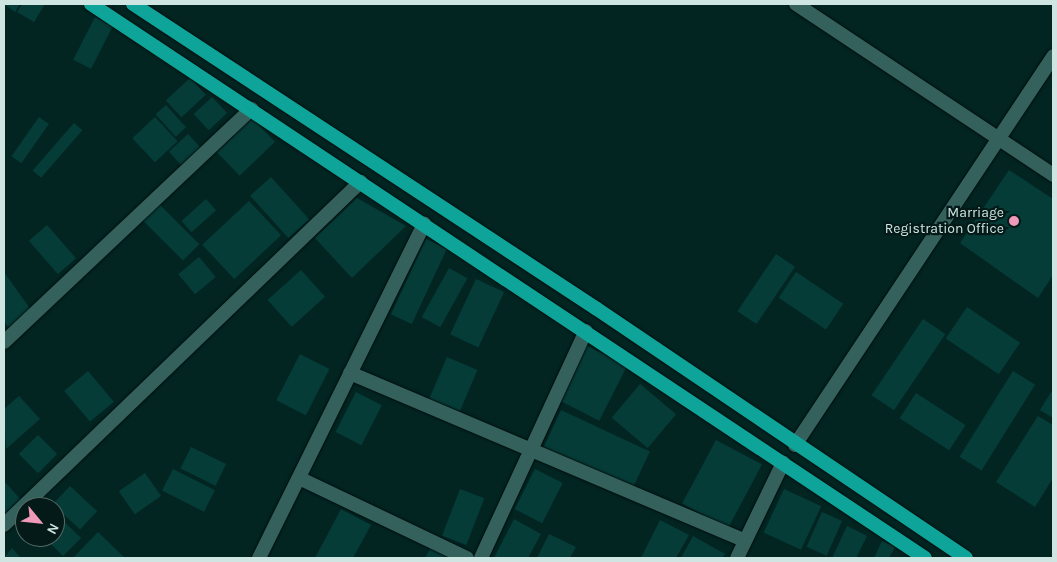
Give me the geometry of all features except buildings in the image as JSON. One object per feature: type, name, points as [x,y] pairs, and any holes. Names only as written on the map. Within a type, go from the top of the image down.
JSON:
[{"type":"highway","points":[[91,4],[926,558]]},
{"type":"highway","points":[[133,4],[597,309],[795,445],[966,558]]},
{"type":"street","points":[[796,4],[1053,175]]},
{"type":"street","points":[[795,445],[1053,56]]},
{"type":"street","points":[[4,342],[251,109]]},
{"type":"street","points":[[4,525],[361,182]]},
{"type":"street","points":[[259,558],[424,224]]},
{"type":"street","points":[[481,558],[586,331]]},
{"type":"street","points":[[350,373],[530,452],[745,541]]},
{"type":"street","points":[[737,558],[783,463]]},
{"type":"street","points":[[299,478],[467,558]]},
{"type":"place","name":"Marriage Registration Office","points":[[1014,221]]}]
